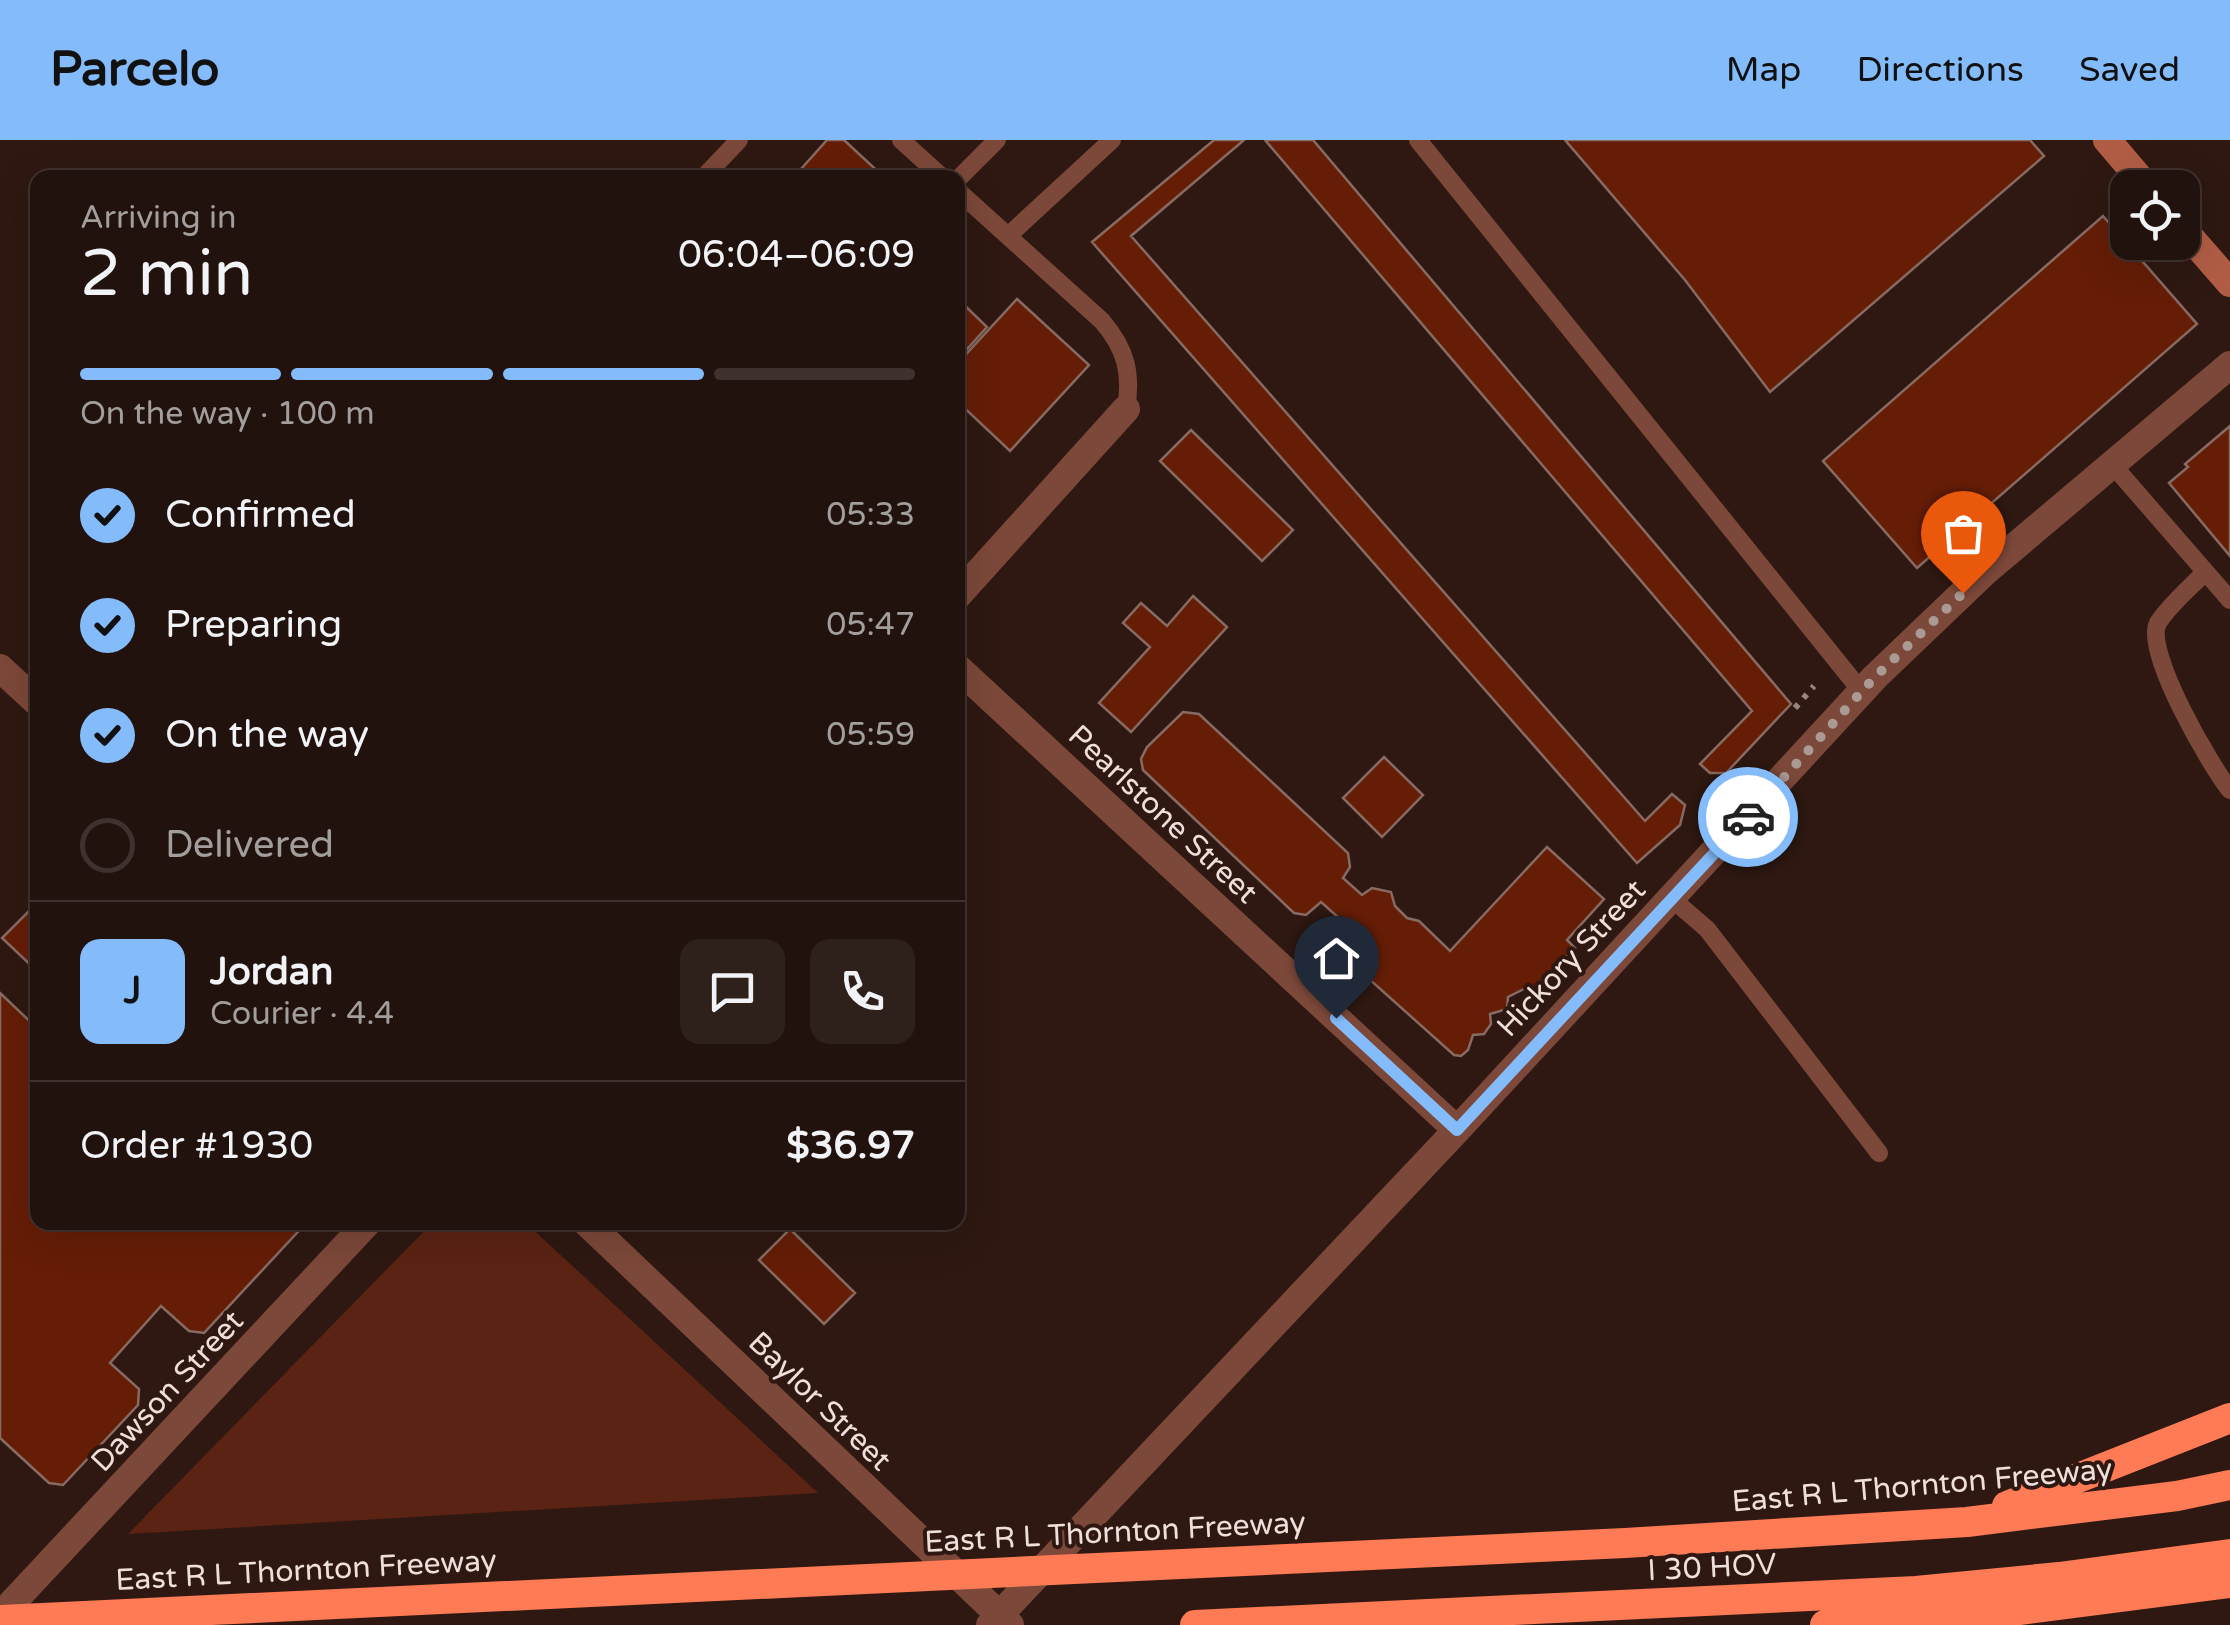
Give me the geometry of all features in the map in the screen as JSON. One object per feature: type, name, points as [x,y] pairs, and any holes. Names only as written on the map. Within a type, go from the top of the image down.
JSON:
[{"type":"highway","points":[[1967,1522],[2230,1418]]},
{"type":"highway","name":"East R L Thornton Freeway","points":[[6,1612],[1586,1545],[1967,1522],[2177,1496],[2230,1485]]},
{"type":"highway","name":"I 30 HOV","points":[[1196,1625],[1916,1591],[2230,1554]]},
{"type":"highway","points":[[1826,1625],[2012,1611],[2230,1583]]},
{"type":"main road","points":[[2107,140],[2133,170]]},
{"type":"main road","points":[[2200,249],[2230,284]]},
{"type":"street","name":"Hickory Street","points":[[999,1622],[1862,692],[1987,570],[2230,366]]},
{"type":"street","points":[[965,587],[1126,409]]},
{"type":"street","points":[[0,668],[30,696]]},
{"type":"street","name":"Pearlstone Street","points":[[965,674],[1457,1130]]},
{"type":"street","name":"Dawson Street","points":[[6,1612],[361,1230]]},
{"type":"street","name":"Baylor Street","points":[[594,1230],[999,1622]]},
{"type":"lane","points":[[711,170],[740,140]]},
{"type":"lane","points":[[901,140],[934,170]]},
{"type":"lane","points":[[965,172],[997,140]]},
{"type":"lane","points":[[1008,236],[1112,140]]},
{"type":"lane","points":[[1418,140],[1862,692]]},
{"type":"lane","points":[[965,197],[1118,339],[1128,362],[1130,386],[1126,409]]},
{"type":"lane","points":[[2110,464],[2230,600]]},
{"type":"lane","points":[[2206,572],[2158,624],[2156,646],[2184,714],[2216,773],[2230,790]]},
{"type":"lane","points":[[1672,898],[1707,928],[1879,1153]]},
{"type":"path","points":[[1795,708],[1814,686]]},
{"type":"shaded area","points":[[425,1230],[534,1230],[818,1493],[128,1534]]},
{"type":"building","points":[[827,140],[844,140],[876,170],[800,170]]},
{"type":"building","points":[[1214,140],[1244,140],[1131,236],[1645,821],[1672,794],[1685,805],[1680,825],[1637,863],[1092,242]]},
{"type":"building","points":[[1265,140],[1313,140],[1791,704],[1726,773],[1710,773],[1700,764],[1752,711]]},
{"type":"building","points":[[1565,140],[2030,140],[2044,156],[1770,392],[1685,280]]},
{"type":"building","points":[[2103,216],[2110,224],[2110,260],[2141,260],[2197,324],[1917,568],[1823,461]]},
{"type":"building","points":[[1017,299],[1089,365],[1010,451],[965,409],[965,355]]},
{"type":"building","points":[[965,306],[987,327],[965,351]]},
{"type":"building","points":[[2230,426],[2230,556],[2169,483]]},
{"type":"building","points":[[1191,430],[1293,530],[1262,561],[1160,461]]},
{"type":"building","points":[[1193,596],[1227,627],[1131,732],[1099,703],[1150,647],[1123,623],[1141,603],[1167,626]]},
{"type":"building","points":[[1183,712],[1199,714],[1348,853],[1350,867],[1343,878],[1362,895],[1372,888],[1391,892],[1395,906],[1407,918],[1419,921],[1450,951],[1547,847],[1604,899],[1567,940],[1575,948],[1530,994],[1524,989],[1508,997],[1507,1009],[1490,1014],[1491,1024],[1484,1034],[1473,1035],[1468,1050],[1461,1056],[1454,1055],[1330,944],[1330,933],[1340,919],[1321,902],[1306,915],[1294,913],[1143,770],[1141,759],[1147,747]]},
{"type":"building","points":[[1384,757],[1423,795],[1382,837],[1343,798]]},
{"type":"building","points":[[30,910],[30,964],[2,938]]},
{"type":"building","points":[[0,993],[30,1021],[30,1230],[300,1230],[204,1333],[189,1331],[161,1306],[110,1363],[139,1389],[138,1405],[63,1485],[49,1483],[0,1438]]},
{"type":"building","points":[[791,1230],[855,1293],[824,1324],[759,1260]]},
{"type":"way so far","points":[[1748,817],[1875,677],[1963,593]]},
{"type":"route","points":[[1336,1018],[1457,1130],[1748,817]]}]
